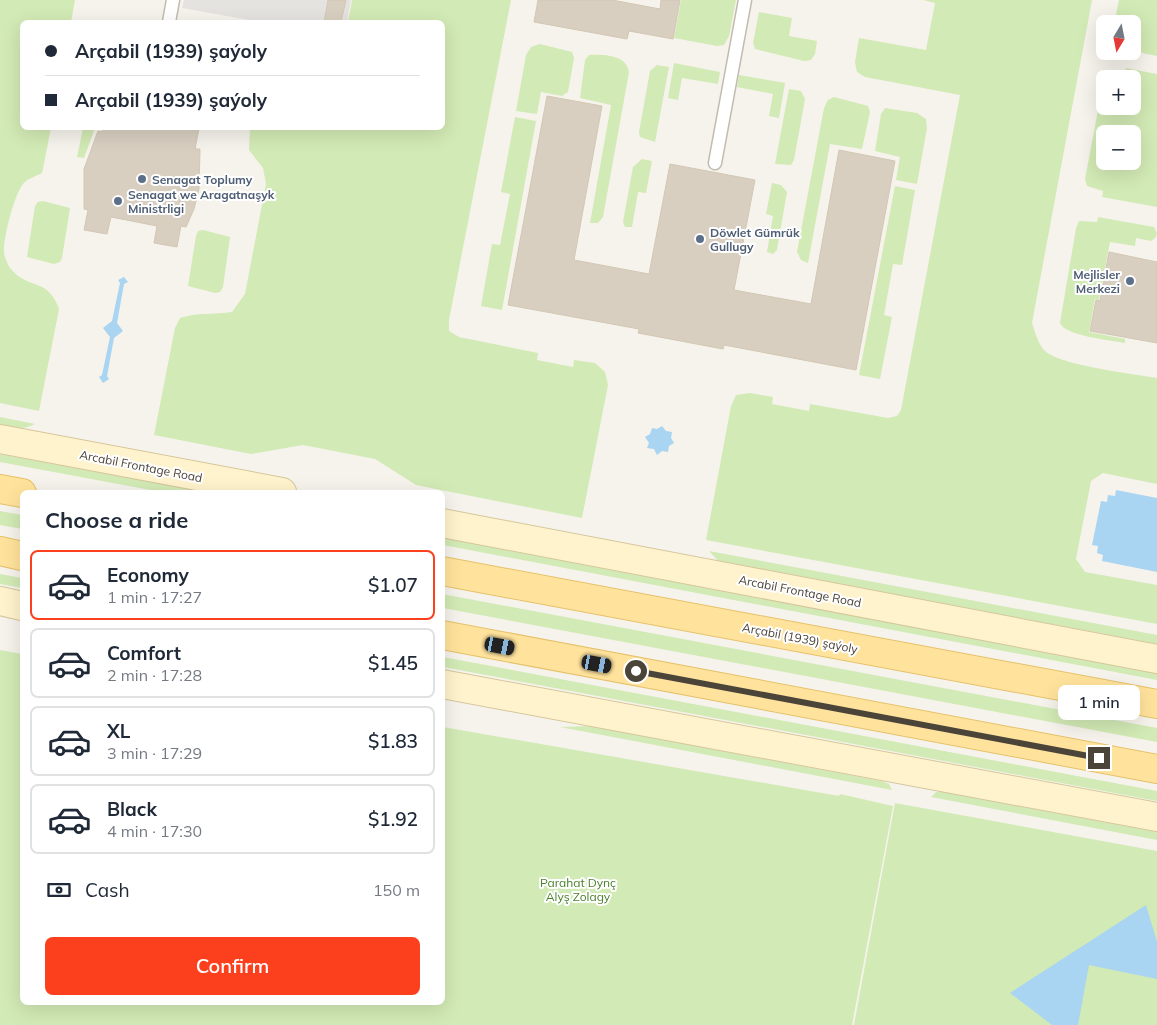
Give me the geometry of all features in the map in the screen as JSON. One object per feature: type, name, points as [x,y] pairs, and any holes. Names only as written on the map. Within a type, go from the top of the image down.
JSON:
[{"type":"main road","points":[[0,488],[20,493]]},
{"type":"main road","points":[[0,552],[20,556]]},
{"type":"main road","name":"Arçabil (1939) şaýoly","points":[[445,572],[1157,704]]},
{"type":"main road","points":[[445,636],[1157,769]]},
{"type":"street","name":"Arcabil Frontage Road","points":[[0,439],[271,490]]},
{"type":"street","name":"Arcabil Frontage Road","points":[[445,524],[1157,659]]},
{"type":"street","points":[[0,601],[20,606]]},
{"type":"street","points":[[445,685],[1157,817]]},
{"type":"lane","points":[[169,20],[173,0]]},
{"type":"lane","points":[[715,163],[745,0]]},
{"type":"green space","points":[[0,0],[75,0],[71,20],[20,20],[20,130],[51,130],[42,173],[25,182],[17,194],[8,226],[4,252],[6,261],[11,269],[24,280],[49,292],[59,309],[39,411],[0,403]]},
{"type":"green space","points":[[352,0],[511,0],[449,320],[449,331],[459,337],[538,353],[537,360],[573,367],[574,360],[595,363],[605,372],[608,385],[582,518],[416,485],[375,459],[303,445],[251,454],[154,435],[175,328],[180,318],[232,312],[245,294],[266,184],[263,168],[249,150],[250,130],[445,130],[445,20],[348,20]]},
{"type":"green space","points":[[681,0],[736,0],[729,36],[724,45],[717,46],[674,38]]},
{"type":"green space","points":[[923,0],[1092,0],[1032,323],[1040,345],[1053,356],[1081,365],[1157,378],[1157,484],[1103,473],[1091,481],[1076,559],[1085,572],[1157,585],[1157,624],[706,540],[731,406],[736,395],[750,393],[773,397],[772,404],[809,411],[810,404],[888,418],[897,416],[901,410],[960,95],[865,77],[857,72],[855,62],[859,38],[926,50],[935,3]]},
{"type":"green space","points":[[1119,0],[1157,0],[1157,56],[1141,53],[1141,15],[1116,15]]},
{"type":"green space","points":[[759,12],[792,18],[789,36],[817,41],[815,54],[811,60],[804,61],[755,49],[753,43]]},
{"type":"green space","points":[[540,44],[572,52],[574,58],[568,92],[562,96],[541,92],[537,114],[516,111],[526,55],[531,47]]},
{"type":"green space","points":[[589,55],[608,55],[619,59],[624,62],[629,72],[603,217],[598,223],[590,223],[611,105],[580,98],[585,60]]},
{"type":"green space","points":[[674,63],[720,72],[718,84],[682,78],[678,100],[668,98]]},
{"type":"green space","points":[[657,65],[669,67],[655,142],[640,137],[639,132],[650,71]]},
{"type":"green space","points":[[1141,71],[1157,74],[1157,207],[1102,197],[1103,191],[1087,186],[1085,179],[1097,115],[1141,115]]},
{"type":"green space","points":[[739,75],[785,83],[779,118],[769,116],[773,94],[737,87]]},
{"type":"green space","points":[[789,89],[801,91],[805,99],[794,160],[791,165],[775,164]]},
{"type":"green space","points":[[834,97],[868,106],[870,112],[862,149],[830,144],[808,263],[801,260],[797,252],[824,108],[828,100]]},
{"type":"green space","points":[[885,108],[917,113],[926,119],[927,128],[917,184],[896,180],[900,157],[875,151],[881,114]]},
{"type":"green space","points":[[515,117],[536,121],[502,310],[481,306],[492,244],[500,245],[510,194],[501,192]]},
{"type":"green space","points":[[83,130],[94,130],[84,158],[77,157]]},
{"type":"green space","points":[[642,159],[652,161],[646,193],[638,192],[632,227],[625,227],[623,222],[633,167]]},
{"type":"green space","points":[[772,183],[781,185],[787,192],[777,250],[773,254],[767,252],[773,216],[766,214]]},
{"type":"green space","points":[[895,186],[915,190],[902,265],[893,264],[884,315],[892,317],[880,379],[859,375]]},
{"type":"green space","points":[[43,201],[70,208],[62,258],[60,262],[54,264],[27,257],[35,206],[38,202]]},
{"type":"green space","points":[[1098,217],[1154,227],[1157,233],[1156,237],[1151,241],[1136,238],[1135,246],[1110,242],[1099,300],[1095,299],[1089,332],[1125,339],[1125,343],[1079,334],[1070,331],[1060,323],[1076,228],[1079,221],[1097,222]]},
{"type":"green space","points":[[203,230],[230,237],[223,287],[220,292],[215,293],[188,286],[196,236],[198,231]]},
{"type":"green space","points":[[0,417],[35,424],[18,428],[0,427]]},
{"type":"green space","points":[[0,454],[193,490],[150,490],[0,462]]},
{"type":"green space","points":[[0,511],[20,515],[20,529],[0,525]]},
{"type":"green space","points":[[445,538],[1157,672],[1157,680],[445,545]]},
{"type":"green space","points":[[709,551],[1157,635],[1157,644],[719,562]]},
{"type":"green space","points":[[0,574],[20,578],[20,588],[0,584]]},
{"type":"green space","points":[[445,595],[1157,728],[1157,742],[445,608]]},
{"type":"green space","name":"Parahat Dynç Alyş Zolagy","points":[[0,650],[20,654],[20,1005],[445,1005],[445,727],[839,796],[840,794],[893,806],[852,1025],[0,1025]]},
{"type":"green space","points":[[445,657],[1157,791],[1157,801],[445,667]]},
{"type":"green space","points":[[592,726],[881,781],[889,784],[892,790],[560,727]]},
{"type":"green space","points":[[936,792],[945,792],[1157,832],[1157,840],[931,797]]},
{"type":"green space","points":[[895,803],[1157,851],[1157,1025],[854,1025]]},
{"type":"shaded area","points":[[184,0],[351,0],[347,20],[249,20],[182,8]]},
{"type":"water","points":[[124,277],[128,282],[124,284],[117,323],[123,331],[114,338],[107,376],[109,379],[103,383],[99,377],[102,375],[110,337],[103,328],[112,321],[120,283],[118,280]]},
{"type":"water","points":[[662,426],[666,431],[672,432],[671,438],[674,443],[669,446],[668,452],[662,451],[657,455],[654,449],[647,448],[649,443],[645,437],[650,434],[652,428],[657,429]]},
{"type":"water","points":[[1116,490],[1157,498],[1157,572],[1102,561],[1103,555],[1097,553],[1098,546],[1092,545],[1101,501],[1107,502],[1108,495],[1115,496]]},
{"type":"water","points":[[1146,905],[1157,942],[1157,979],[1089,965],[1078,1025],[1052,1025],[1010,993]]},
{"type":"building","points":[[328,0],[346,0],[341,20],[324,20]]},
{"type":"building","points":[[538,0],[612,0],[660,9],[661,0],[680,0],[673,39],[629,31],[627,39],[534,22]]},
{"type":"building","name":"Döwlet Gümrük Gullugy","points":[[547,96],[602,106],[574,260],[649,274],[670,164],[755,180],[734,290],[811,304],[839,150],[895,161],[856,370],[724,345],[723,349],[638,333],[639,329],[508,305]]},
{"type":"building","name":"Senagat Toplumy","points":[[102,130],[199,130],[195,149],[200,149],[199,189],[194,209],[186,227],[181,226],[177,247],[154,243],[157,226],[111,217],[107,234],[84,230],[88,210],[84,209],[84,169],[98,131],[102,132]]},
{"type":"building","name":"Mejlisler Merkezi","points":[[1109,252],[1157,262],[1157,343],[1090,331],[1096,300],[1100,301]]},
{"type":"place","name":"Senagat Toplumy","points":[[142,179]]},
{"type":"place","name":"Senagat we Aragatnaşyk Ministrligi","points":[[118,201]]},
{"type":"place","name":"Döwlet Gümrük Gullugy","points":[[700,239]]},
{"type":"place","name":"Mejlisler Merkezi","points":[[1130,281]]},
{"type":"route","points":[[636,671],[1099,758]]}]
